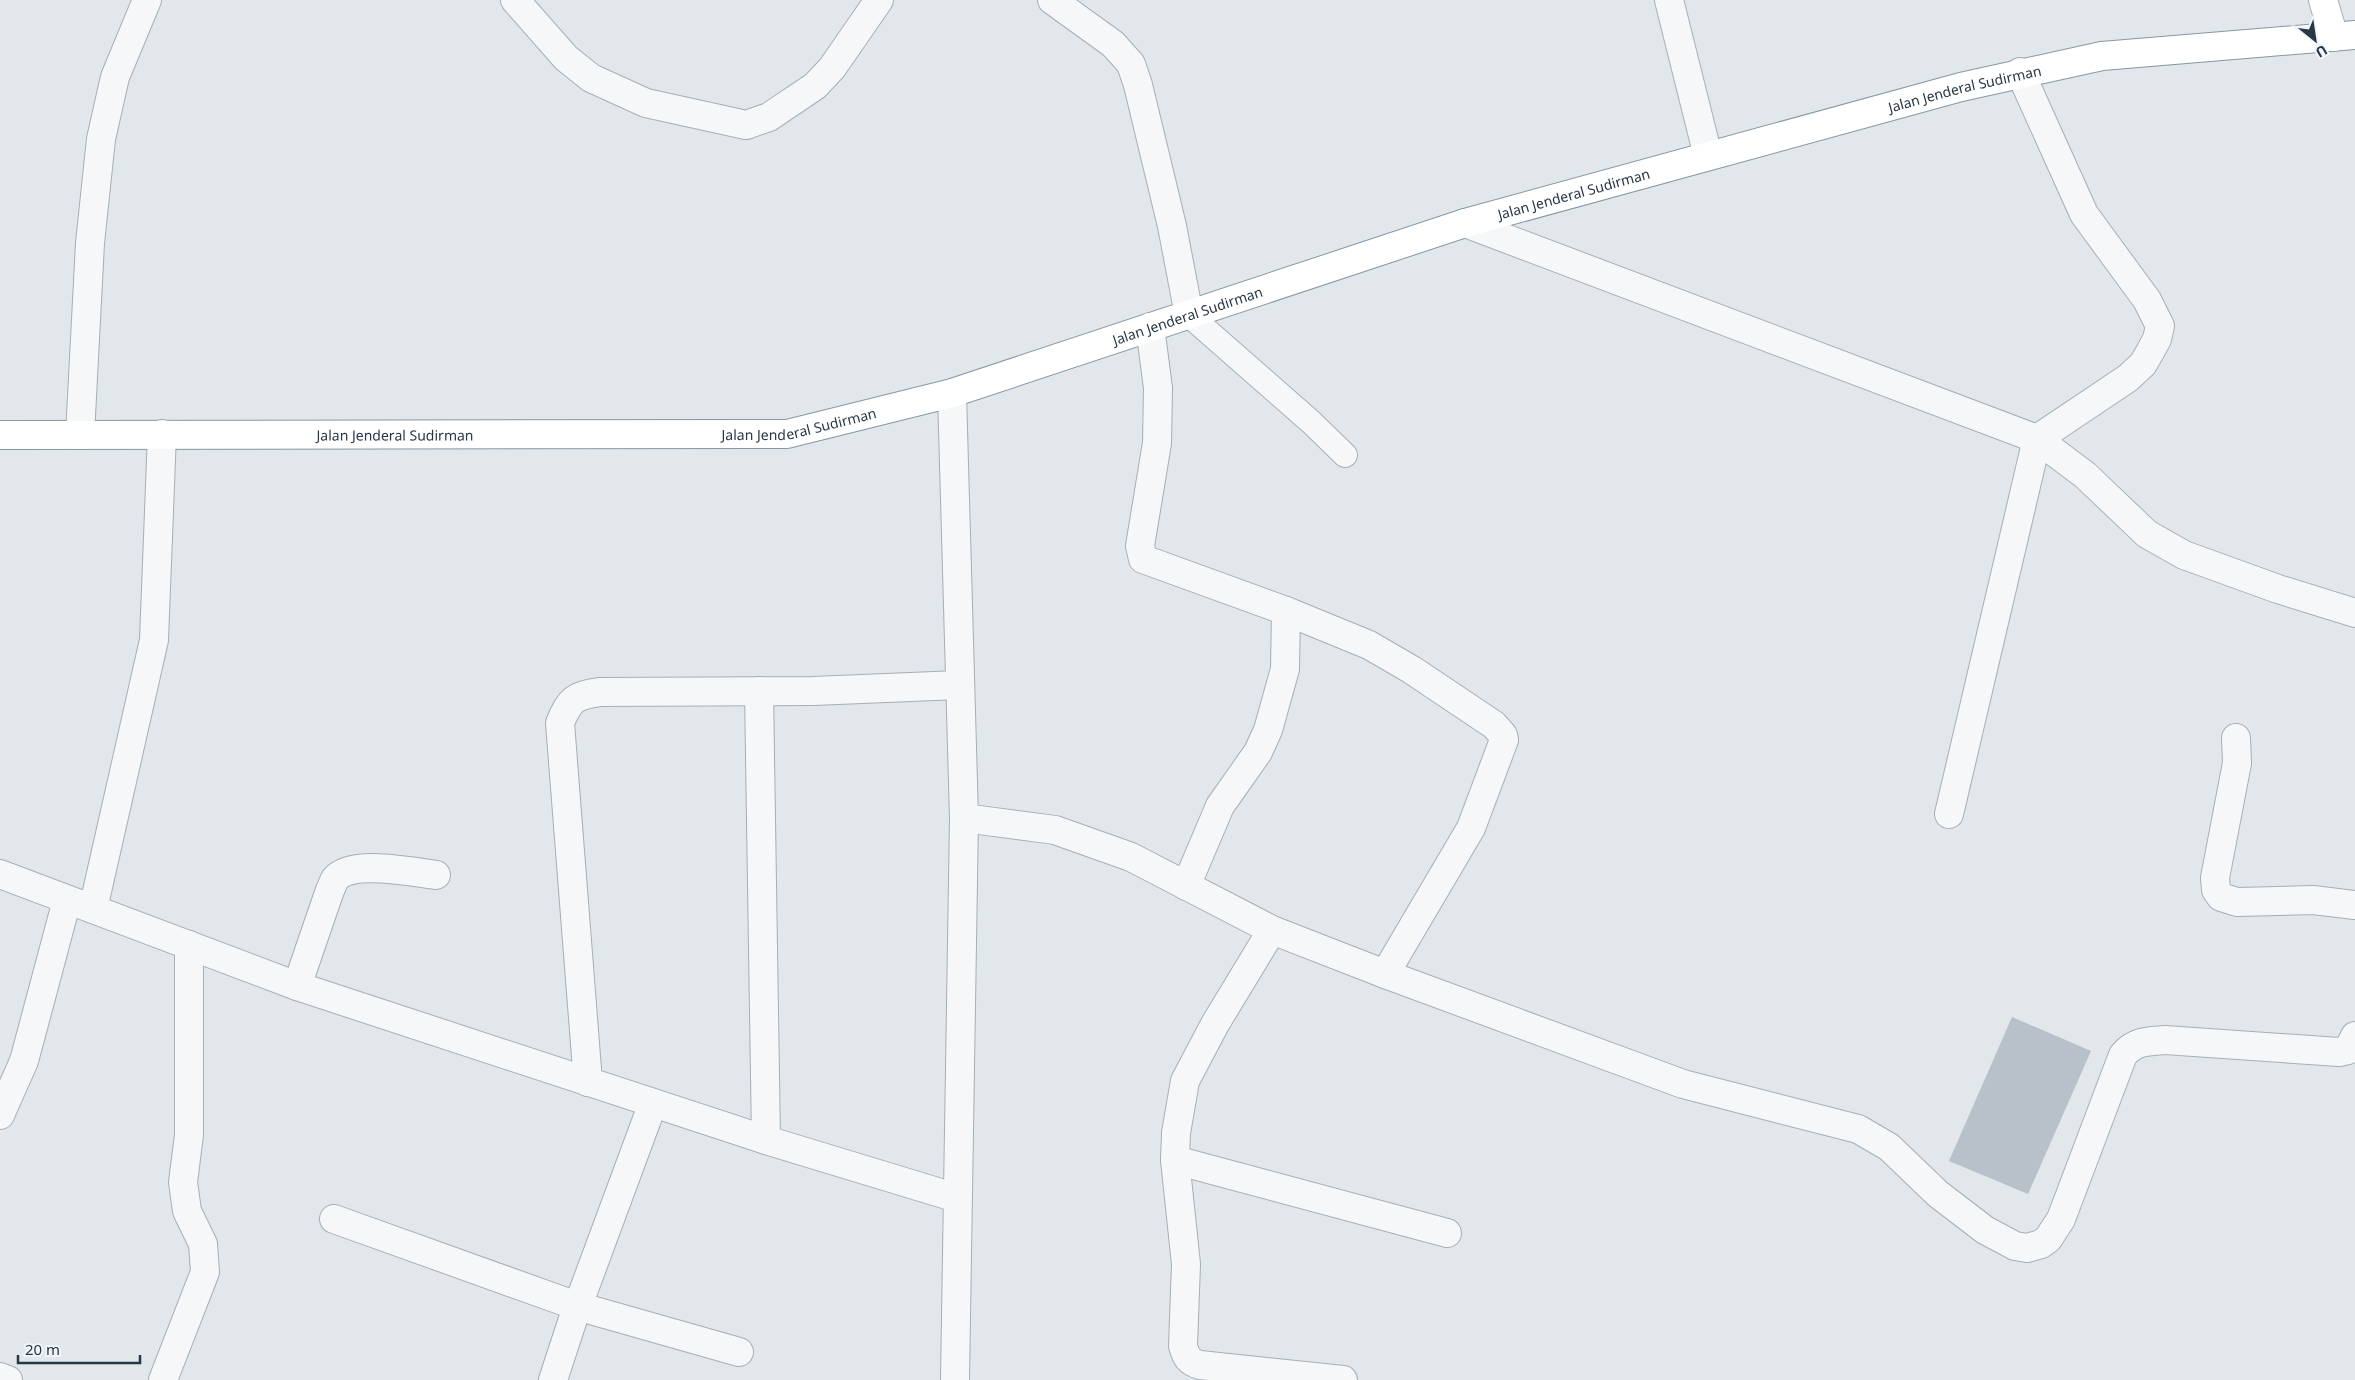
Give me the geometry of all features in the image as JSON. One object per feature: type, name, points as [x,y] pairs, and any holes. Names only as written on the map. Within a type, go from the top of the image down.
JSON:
[{"type":"main road","points":[[2323,0],[2345,36]]},
{"type":"main road","name":"Jalan Jenderal Sudirman","points":[[0,435],[787,434],[952,393],[1465,224],[2020,72],[2102,56],[2345,36]]},
{"type":"street","points":[[80,435],[90,243],[101,139],[115,76],[147,0]]},
{"type":"street","points":[[516,0],[566,58],[591,78],[646,103],[746,125],[769,117],[815,86],[832,68],[879,0]]},
{"type":"street","points":[[1052,0],[1113,44],[1131,64],[1138,85],[1172,226],[1189,315]]},
{"type":"street","points":[[1669,0],[1708,156]]},
{"type":"street","points":[[1949,814],[2037,438],[2128,378],[2143,364],[2157,339],[2160,326],[2147,300],[2084,214],[2020,72]]},
{"type":"street","points":[[1465,224],[2037,438],[2084,476],[2147,534],[2184,556],[2278,589],[2355,613]]},
{"type":"street","points":[[1150,328],[1158,388],[1157,443],[1140,546],[1141,555],[1146,561],[1286,611],[1369,645],[1412,670],[1494,725],[1503,735],[1504,740],[1471,828],[1385,974]]},
{"type":"street","points":[[952,393],[964,818],[955,1380]]},
{"type":"street","points":[[94,910],[154,640],[162,434]]},
{"type":"street","points":[[1186,886],[1220,806],[1258,752],[1268,730],[1285,669],[1286,611]]},
{"type":"street","points":[[588,1082],[560,724],[566,706],[580,694],[600,692],[759,691],[959,685]]},
{"type":"street","points":[[759,691],[766,1140]]},
{"type":"street","points":[[2236,738],[2237,763],[2215,878],[2216,890],[2221,897],[2237,902],[2313,900],[2355,905]]},
{"type":"street","points":[[964,818],[1054,830],[1131,857],[1272,930],[1385,974],[1683,1084],[1858,1129],[1889,1147],[1938,1194],[1985,1230],[2015,1246],[2026,1248],[2033,1247],[2048,1239],[2061,1219],[2123,1055],[2131,1046],[2143,1041],[2165,1040],[2339,1052],[2348,1050],[2355,1036]]},
{"type":"street","points":[[297,986],[330,890],[336,878],[347,871],[360,868],[436,875]]},
{"type":"street","points":[[0,874],[297,986],[766,1140],[958,1198]]},
{"type":"street","points":[[0,1115],[24,1062],[67,900]]},
{"type":"street","points":[[1272,930],[1215,1024],[1185,1081],[1176,1134],[1175,1160],[1186,1264],[1183,1346],[1186,1357],[1193,1363],[1343,1380]]},
{"type":"street","points":[[163,1380],[205,1272],[203,1244],[187,1212],[183,1182],[189,1135],[189,945]]},
{"type":"street","points":[[553,1380],[577,1306],[654,1103]]},
{"type":"street","points":[[1175,1160],[1448,1233]]},
{"type":"street","points":[[334,1219],[577,1306],[739,1352]]},
{"type":"street","points":[[0,1377],[8,1380]]},
{"type":"lane","points":[[1189,315],[1311,422],[1345,455]]},
{"type":"building","points":[[2012,1017],[2091,1051],[2028,1194],[1949,1161]]}]
